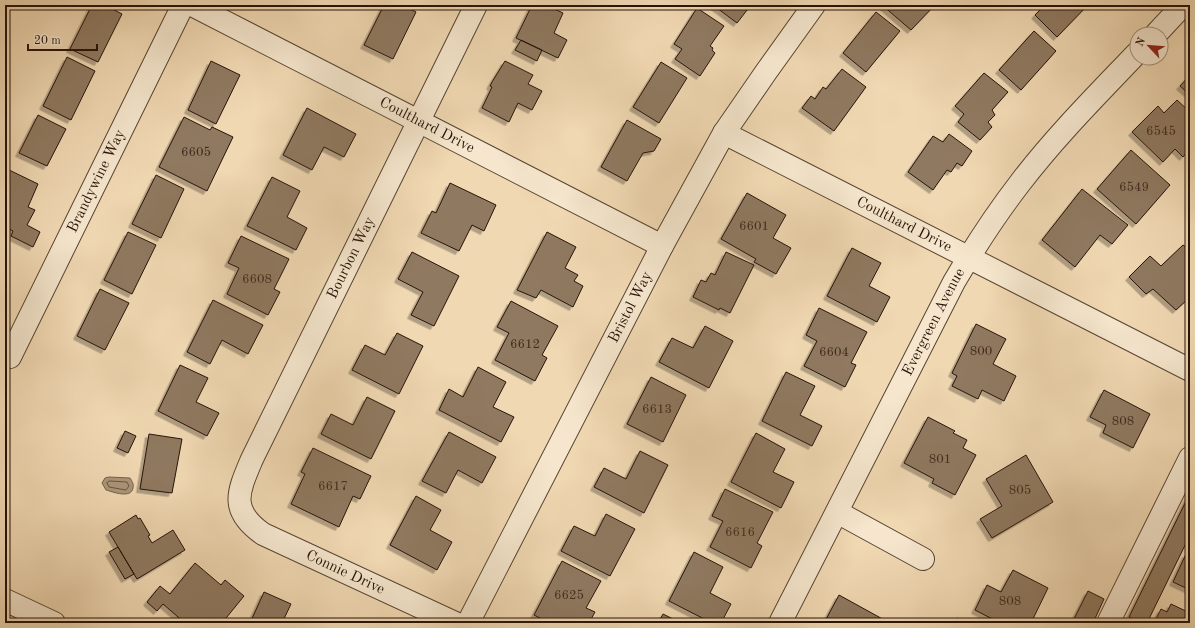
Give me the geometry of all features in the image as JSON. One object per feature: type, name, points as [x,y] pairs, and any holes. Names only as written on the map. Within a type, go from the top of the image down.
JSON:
[{"type":"street","name":"Brandywine Way","points":[[10,357],[183,5]]},
{"type":"street","name":"Coulthard Drive","points":[[192,5],[662,246]]},
{"type":"street","name":"Bourbon Way","points":[[242,514],[239,500],[245,475],[252,459],[476,5]]},
{"type":"street","name":"Bristol Way","points":[[468,623],[662,246],[724,133],[799,24],[814,5]]},
{"type":"street","points":[[1164,26],[1184,5]]},
{"type":"street","name":"Evergreen Avenue","points":[[780,623],[954,282],[1020,182],[1090,103],[1129,62]]},
{"type":"street","name":"Coulthard Drive","points":[[724,133],[1190,370]]},
{"type":"street","points":[[1108,623],[1190,458]]},
{"type":"street","points":[[837,512],[923,559]]},
{"type":"street","name":"Connie Drive","points":[[242,514],[254,528],[263,534],[455,623]]},
{"type":"street","points":[[5,600],[54,623]]},
{"type":"water","points":[[105,478],[130,478],[133,485],[132,491],[121,494],[106,490],[102,483]]},
{"type":"building","points":[[92,5],[105,5],[122,14],[98,62],[70,49]]},
{"type":"building","points":[[384,5],[402,5],[416,12],[393,59],[364,45]]},
{"type":"building","points":[[532,5],[546,5],[563,13],[554,33],[567,40],[558,58],[516,38]]},
{"type":"building","points":[[713,5],[751,5],[737,23]]},
{"type":"building","points":[[882,5],[935,5],[911,30]]},
{"type":"building","points":[[1045,5],[1088,5],[1057,37],[1035,15]]},
{"type":"building","points":[[697,8],[724,26],[710,46],[713,48],[712,50],[715,53],[700,76],[675,59],[682,49],[674,44]]},
{"type":"building","points":[[876,12],[900,31],[866,72],[843,53]]},
{"type":"building","points":[[1034,31],[1056,51],[1021,90],[999,70]]},
{"type":"building","points":[[521,40],[542,50],[537,61],[515,50]]},
{"type":"building","points":[[67,57],[95,71],[71,120],[43,106]]},
{"type":"building","points":[[211,61],[240,75],[216,124],[188,110]]},
{"type":"building","points":[[505,61],[533,75],[528,84],[542,91],[532,110],[518,103],[509,122],[482,108],[492,87],[490,86]]},
{"type":"building","points":[[661,62],[687,78],[659,123],[633,107]]},
{"type":"building","points":[[842,69],[866,87],[834,131],[802,108],[811,96],[815,99],[823,87],[826,89]]},
{"type":"building","points":[[984,73],[1008,92],[992,110],[995,115],[988,122],[992,127],[980,140],[958,122],[964,114],[955,106]]},
{"type":"building","points":[[1190,75],[1190,95],[1180,86]]},
{"type":"building","points":[[1177,100],[1190,112],[1190,130],[1185,136],[1190,141],[1190,149],[1183,157],[1175,149],[1163,162],[1132,132],[1158,106],[1164,113]]},
{"type":"building","points":[[307,108],[356,134],[344,157],[324,147],[312,170],[283,155]]},
{"type":"building","points":[[38,115],[66,129],[47,166],[19,153]]},
{"type":"building","points":[[184,117],[210,130],[212,127],[233,137],[207,191],[159,167]]},
{"type":"building","points":[[627,120],[661,139],[654,151],[643,153],[627,181],[601,167]]},
{"type":"building","points":[[949,134],[972,151],[962,166],[957,163],[951,172],[947,170],[933,190],[908,172],[933,136],[943,142]]},
{"type":"building","points":[[1131,150],[1170,185],[1136,224],[1097,189]]},
{"type":"building","points":[[5,168],[38,184],[28,207],[35,210],[27,225],[40,232],[33,247],[11,236],[13,231],[5,227]]},
{"type":"building","points":[[156,175],[184,189],[161,238],[132,224]]},
{"type":"building","points":[[272,177],[300,191],[287,217],[307,228],[296,250],[247,226]]},
{"type":"building","points":[[450,183],[496,205],[484,231],[472,225],[459,251],[421,233],[432,211],[436,213]]},
{"type":"building","points":[[1082,189],[1128,225],[1112,244],[1100,235],[1075,267],[1042,240]]},
{"type":"building","points":[[747,193],[786,215],[773,238],[791,248],[776,274],[754,262],[756,259],[721,239]]},
{"type":"building","points":[[128,232],[156,245],[132,294],[104,280]]},
{"type":"building","points":[[547,232],[576,247],[565,268],[578,275],[574,281],[583,286],[573,307],[541,290],[536,298],[517,290]]},
{"type":"building","points":[[241,236],[289,259],[274,289],[280,292],[268,315],[227,294],[239,268],[228,263]]},
{"type":"building","points":[[1183,245],[1190,250],[1190,297],[1176,310],[1153,289],[1146,294],[1129,277],[1150,256],[1161,266]]},
{"type":"building","points":[[852,248],[881,263],[869,286],[890,297],[877,322],[827,296]]},
{"type":"building","points":[[412,252],[459,276],[434,326],[411,315],[423,292],[398,279]]},
{"type":"building","points":[[726,252],[754,265],[730,313],[720,308],[719,310],[693,297],[701,280],[706,282],[711,273],[715,275]]},
{"type":"building","points":[[100,289],[129,303],[105,350],[77,336]]},
{"type":"building","points":[[213,300],[263,325],[248,354],[222,340],[210,364],[187,352]]},
{"type":"building","points":[[511,301],[558,326],[542,355],[547,358],[535,381],[495,360],[509,333],[497,327]]},
{"type":"building","points":[[819,308],[867,332],[851,363],[856,365],[845,387],[804,366],[817,341],[806,335]]},
{"type":"building","points":[[976,324],[1006,339],[993,364],[1016,376],[1004,401],[982,390],[978,399],[952,386],[957,376],[952,373]]},
{"type":"building","points":[[705,326],[733,341],[709,388],[659,362],[672,338],[693,348]]},
{"type":"building","points":[[397,333],[423,346],[399,394],[352,370],[365,345],[385,355]]},
{"type":"building","points":[[180,365],[208,378],[196,402],[219,413],[207,436],[158,411]]},
{"type":"building","points":[[478,367],[506,382],[493,407],[514,417],[501,442],[439,410],[449,389],[463,397]]},
{"type":"building","points":[[786,372],[815,386],[800,415],[822,426],[812,446],[762,421]]},
{"type":"building","points":[[651,377],[686,395],[663,442],[627,424]]},
{"type":"building","points":[[1104,390],[1150,414],[1133,448],[1103,433],[1106,425],[1090,417]]},
{"type":"building","points":[[367,397],[395,411],[371,459],[321,434],[331,414],[353,425]]},
{"type":"building","points":[[928,417],[955,431],[953,433],[967,440],[963,448],[976,455],[955,495],[932,483],[934,479],[904,463]]},
{"type":"building","points":[[125,431],[136,436],[128,453],[117,448]]},
{"type":"building","points":[[449,432],[496,457],[482,483],[458,470],[446,493],[422,481]]},
{"type":"building","points":[[756,433],[785,449],[773,472],[794,482],[781,508],[731,482]]},
{"type":"building","points":[[149,434],[182,439],[172,493],[140,489]]},
{"type":"building","points":[[313,448],[371,476],[360,499],[353,496],[339,527],[291,504],[305,474],[301,472]]},
{"type":"building","points":[[640,451],[668,465],[644,513],[594,487],[604,468],[626,479]]},
{"type":"building","points":[[1026,455],[1053,502],[992,538],[980,519],[1002,506],[986,479]]},
{"type":"building","points":[[725,489],[773,512],[757,543],[762,546],[751,568],[710,547],[723,521],[712,516]]},
{"type":"building","points":[[1190,493],[1190,535],[1147,623],[1142,623],[1129,617]]},
{"type":"building","points":[[416,496],[441,510],[430,530],[452,542],[437,570],[390,545]]},
{"type":"building","points":[[606,514],[635,529],[610,576],[561,551],[574,526],[595,536]]},
{"type":"building","points":[[136,515],[138,519],[140,518],[150,535],[148,536],[152,543],[173,530],[185,550],[137,579],[109,532]]},
{"type":"building","points":[[118,547],[134,574],[125,579],[109,552]]},
{"type":"building","points":[[694,552],[723,567],[710,593],[731,604],[721,623],[712,623],[669,601]]},
{"type":"building","points":[[1186,554],[1190,555],[1190,590],[1173,582]]},
{"type":"building","points":[[562,561],[601,581],[586,608],[595,612],[589,623],[550,623],[534,615]]},
{"type":"building","points":[[195,563],[221,585],[225,580],[244,596],[222,623],[185,623],[163,604],[157,611],[147,602],[160,586],[170,594]]},
{"type":"building","points":[[1013,570],[1048,588],[1031,623],[1000,623],[975,610],[987,585],[1001,592]]},
{"type":"building","points":[[1088,591],[1104,599],[1093,623],[1072,623]]},
{"type":"building","points":[[264,592],[291,604],[282,623],[250,623]]},
{"type":"building","points":[[839,595],[888,622],[824,623]]},
{"type":"building","points":[[1171,604],[1190,613],[1190,623],[1154,623],[1161,609],[1167,612]]},
{"type":"building","points":[[663,614],[681,623],[658,623]]},
{"type":"building","points":[[958,618],[960,623],[947,623]]}]
